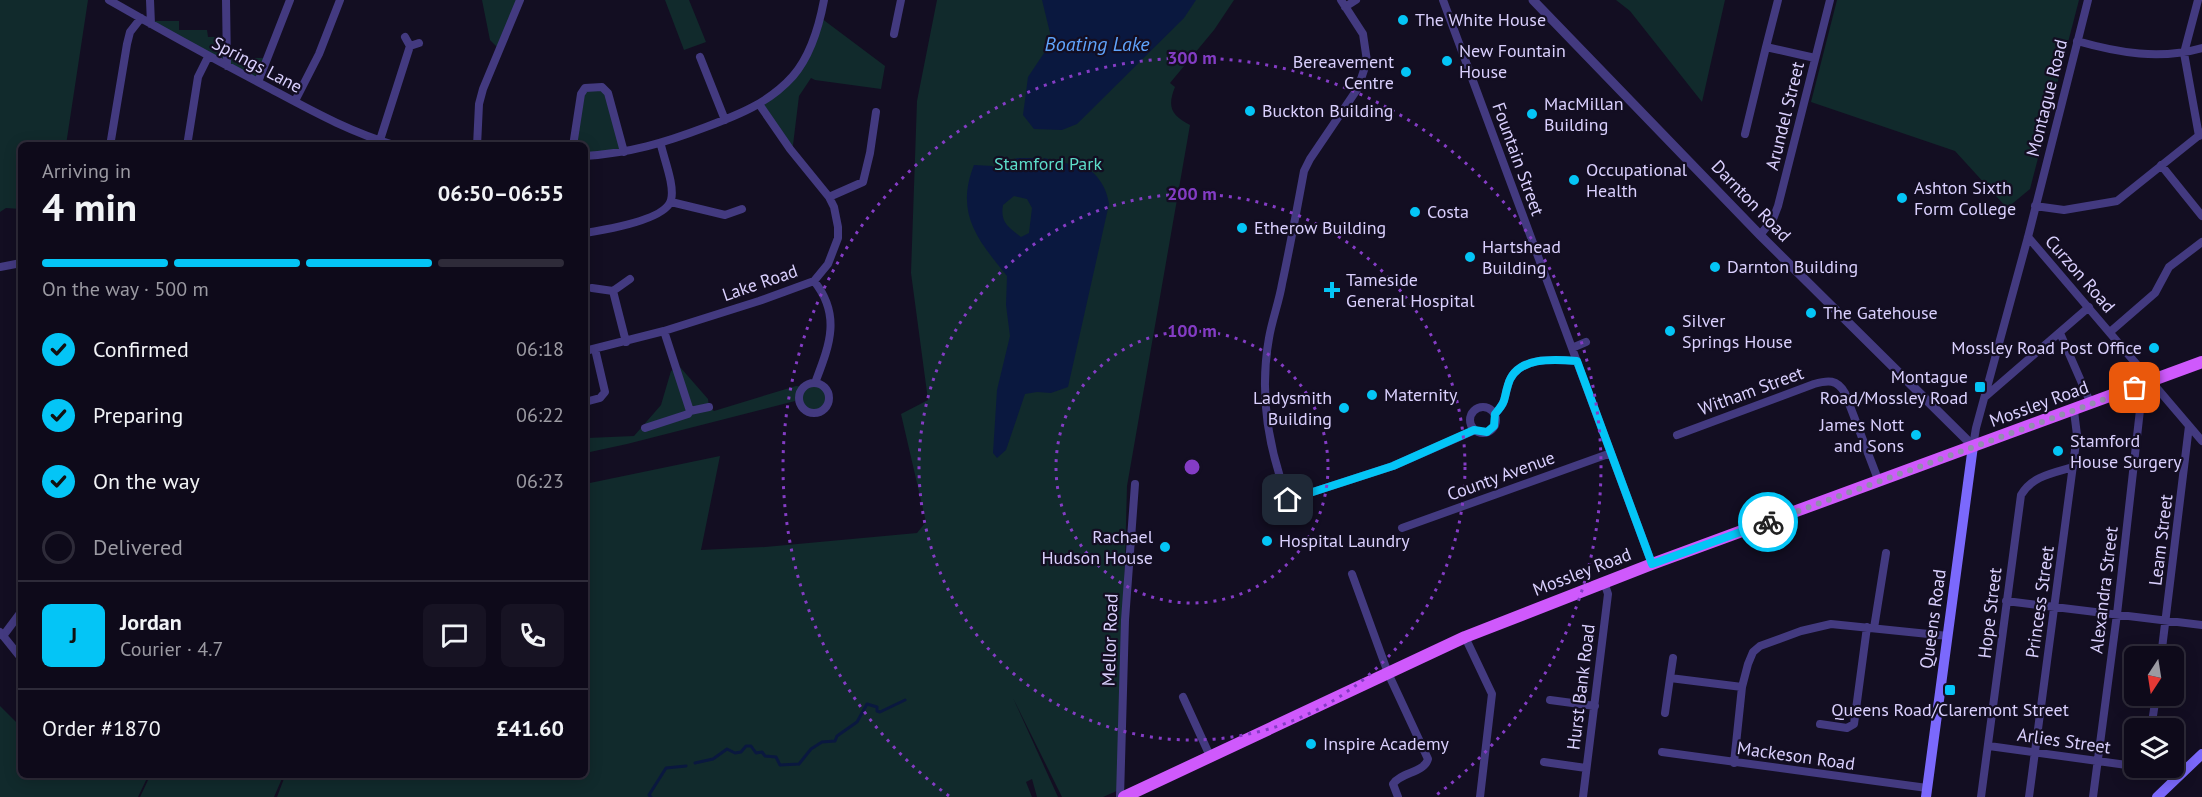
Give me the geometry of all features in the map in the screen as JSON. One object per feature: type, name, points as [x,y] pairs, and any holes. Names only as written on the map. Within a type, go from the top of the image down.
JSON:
[{"type":"main road","name":"Mossley Road","points":[[1122,797],[1465,637],[1652,564],[2074,411],[2202,362]]},
{"type":"main road","name":"Queens Road","points":[[1926,793],[1973,446]]},
{"type":"main road","points":[[2184,771],[2202,754]]},
{"type":"main road","points":[[2157,797],[2177,778]]},
{"type":"street","name":"Springs Lane","points":[[109,0],[208,57],[338,125],[386,142]]},
{"type":"street","points":[[150,0],[151,24]]},
{"type":"street","points":[[226,0],[227,66]]},
{"type":"street","points":[[258,82],[290,0]]},
{"type":"street","points":[[295,101],[319,54],[339,0]]},
{"type":"street","points":[[477,142],[479,104],[483,89],[520,0]]},
{"type":"street","points":[[588,156],[661,145],[759,104],[782,86],[799,68],[818,32],[824,0]]},
{"type":"street","points":[[894,34],[902,0]]},
{"type":"street","points":[[1356,0],[1343,3],[1363,34],[1367,61],[1358,88],[1304,171],[1266,358],[1265,404],[1269,436],[1288,500],[1393,466],[1474,430],[1483,433],[1491,430],[1496,422],[1495,414],[1484,406],[1476,409],[1469,420],[1474,430]]},
{"type":"street","name":"Fountain Street","points":[[1443,0],[1652,564]]},
{"type":"street","name":"Darnton Road","points":[[1533,0],[1760,235],[1973,446]]},
{"type":"street","points":[[1745,134],[1779,0]]},
{"type":"street","name":"Arundel Street","points":[[1760,235],[1773,219],[1778,206],[1830,0]]},
{"type":"street","name":"Montague Road","points":[[1973,446],[2088,0]]},
{"type":"street","points":[[2035,206],[2064,210],[2117,201],[2200,134],[2184,53],[2198,0]]},
{"type":"street","points":[[111,142],[127,44],[130,32],[141,18]]},
{"type":"street","points":[[380,140],[410,46],[405,37]]},
{"type":"street","points":[[2078,40],[2110,50],[2150,55],[2184,53],[2202,48]]},
{"type":"street","points":[[410,46],[419,43]]},
{"type":"street","points":[[1766,47],[1815,58]]},
{"type":"street","points":[[188,142],[198,77],[208,57]]},
{"type":"street","points":[[700,57],[725,120]]},
{"type":"street","points":[[574,142],[581,94],[585,88],[602,87],[608,93],[624,152]]},
{"type":"street","name":"Lake Road","points":[[588,350],[664,332],[759,301],[814,281],[828,264],[838,238],[837,217],[829,197],[790,149],[759,104]]},
{"type":"street","points":[[829,197],[863,182],[876,112]]},
{"type":"street","points":[[588,233],[610,229],[659,214],[667,208],[671,202],[672,188],[661,145]]},
{"type":"street","points":[[2161,165],[2202,216]]},
{"type":"street","points":[[671,202],[725,215],[742,209]]},
{"type":"street","name":"Curzon Road","points":[[2028,237],[2202,441]]},
{"type":"street","points":[[2110,332],[2155,293],[2169,267],[2202,242]]},
{"type":"street","points":[[0,267],[18,264]]},
{"type":"street","points":[[592,288],[613,291],[630,279]]},
{"type":"street","points":[[814,281],[826,301],[831,330],[827,352],[814,383],[804,387],[799,399],[806,411],[815,413],[826,408],[830,399],[827,390],[814,383]]},
{"type":"street","points":[[613,291],[626,342]]},
{"type":"street","points":[[1986,396],[2089,307]]},
{"type":"street","points":[[664,332],[690,411]]},
{"type":"street","points":[[2060,333],[2091,404]]},
{"type":"street","points":[[1572,348],[1586,342]]},
{"type":"street","points":[[588,401],[600,398],[605,392],[595,349]]},
{"type":"street","points":[[1495,414],[1505,403],[1508,384],[1515,372],[1528,364],[1544,359],[1577,361]]},
{"type":"street","name":"Witham Street","points":[[1677,435],[1814,384],[1834,382],[1841,386],[1845,393],[1878,482]]},
{"type":"street","name":"Alexandra Street","points":[[2093,797],[2117,614],[2141,401],[2135,388]]},
{"type":"street","points":[[645,428],[688,414],[690,411],[709,407]]},
{"type":"street","name":"Princess Street","points":[[2029,797],[2077,435],[2074,411]]},
{"type":"street","name":"Leam Street","points":[[2163,646],[2189,426]]},
{"type":"street","name":"County Avenue","points":[[1402,528],[1611,453]]},
{"type":"street","name":"Hope Street","points":[[1982,797],[2021,495],[2027,485],[2040,477],[2073,467]]},
{"type":"street","name":"Mellor Road","points":[[1122,797],[1125,620],[1135,484]]},
{"type":"street","points":[[1820,724],[1847,728],[1854,724],[1886,553]]},
{"type":"street","points":[[1352,574],[1388,673],[1428,759],[1424,766],[1397,778],[1393,784],[1398,797]]},
{"type":"street","name":"Hurst Bank Road","points":[[1583,797],[1608,594],[1604,582]]},
{"type":"street","points":[[2006,602],[2055,606],[2202,626]]},
{"type":"street","points":[[18,615],[2,634],[18,654]]},
{"type":"street","points":[[1734,763],[1742,687],[1753,652],[1760,646],[1801,631],[1831,624],[1948,636]]},
{"type":"street","points":[[1465,637],[1492,693],[1480,797]]},
{"type":"street","points":[[1665,713],[1673,658]]},
{"type":"street","points":[[1670,678],[1742,687]]},
{"type":"street","points":[[1183,697],[1210,756]]},
{"type":"street","points":[[1550,700],[1595,706]]},
{"type":"street","name":"Arlies Street","points":[[1989,746],[2124,765]]},
{"type":"street","name":"Mackeson Road","points":[[1662,752],[1926,793]]},
{"type":"street","points":[[1544,762],[1586,768]]},
{"type":"green space","points":[[0,0],[88,0],[66,142],[18,142],[18,209],[6,208],[0,212]]},
{"type":"green space","points":[[482,0],[520,0],[498,48],[490,40]]},
{"type":"green space","points":[[665,0],[689,0],[706,42],[684,50]]},
{"type":"green space","name":"Stamford Park","points":[[937,0],[1234,0],[1214,30],[1170,83],[1175,87],[1171,100],[1172,110],[1190,125],[1127,486],[1119,790],[1103,797],[1062,797],[1013,698],[1058,797],[1037,797],[1032,779],[1026,782],[1032,797],[277,797],[284,778],[588,778],[588,483],[720,456],[701,550],[765,547],[917,533],[926,522],[901,414],[928,400],[911,273],[917,101]]},
{"type":"green space","points":[[1616,0],[1725,0],[1702,102],[1630,11]]},
{"type":"green space","points":[[1837,0],[2079,0],[2030,189],[2007,208],[1955,151],[1811,102]]},
{"type":"green space","points":[[821,18],[885,66],[881,89],[811,78],[799,96],[793,145],[790,149],[759,104],[794,75]]},
{"type":"green space","points":[[151,21],[179,21],[179,30],[207,30],[208,37],[227,37],[227,58],[268,58],[258,82]]},
{"type":"green space","points":[[602,87],[608,93],[624,152],[588,156],[588,142],[574,142],[585,88]]},
{"type":"green space","points":[[680,367],[708,399],[709,407],[714,411],[796,386],[804,387],[815,383],[827,390],[828,404],[823,411],[811,413],[803,408],[799,400],[590,452],[588,438],[634,436],[661,405],[671,371]]},
{"type":"green space","points":[[0,706],[18,724],[18,778],[147,778],[138,797],[0,797]]},
{"type":"green space","points":[[149,778],[282,778],[274,797],[140,797]]},
{"type":"water","name":"Boating Lake","points":[[1042,0],[1196,0],[1184,18],[1077,124],[1062,130],[1034,129],[1023,115],[1028,77],[1052,41]]},
{"type":"water","points":[[1018,158],[1038,158],[1038,161],[1043,161],[1044,158],[1069,164],[1068,167],[1071,168],[1073,166],[1079,168],[1080,165],[1086,167],[1100,180],[1109,204],[1068,387],[1051,393],[1025,394],[1006,450],[997,458],[993,453],[997,390],[1010,336],[1006,305],[1007,276],[978,237],[968,211],[967,197],[974,165],[993,166],[994,169],[999,167],[999,163]],"holes":[[[1014,196],[1027,199],[1032,208],[1029,233],[1021,237],[1006,224],[1002,211],[1003,205]]]},
{"type":"waterway","points":[[695,763],[713,759],[727,749],[735,753],[741,752],[746,746],[751,746],[756,753],[762,752],[765,756],[776,757],[780,765],[799,764],[811,749],[822,742],[835,741],[837,736],[857,722],[867,704],[877,707],[877,711],[880,712],[905,700]]},
{"type":"waterway","points":[[651,797],[649,795],[666,768],[686,766]]},
{"type":"way so far","points":[[1768,522],[2135,388]]},
{"type":"place","name":"The White House","points":[[1403,20]]},
{"type":"place","name":"New Fountain House","points":[[1447,61]]},
{"type":"place","name":"Bereavement Centre","points":[[1406,72]]},
{"type":"place","name":"Buckton Building","points":[[1250,111]]},
{"type":"place","name":"MacMillan Building","points":[[1532,114]]},
{"type":"place","name":"Occupational Health","points":[[1574,180]]},
{"type":"place","name":"Ashton Sixth Form College","points":[[1902,198]]},
{"type":"place","name":"Costa","points":[[1415,212]]},
{"type":"place","name":"Etherow Building","points":[[1242,228]]},
{"type":"place","name":"Hartshead Building","points":[[1470,257]]},
{"type":"place","name":"Darnton Building","points":[[1715,267]]},
{"type":"place","name":"Tameside General Hospital","points":[[1332,290]]},
{"type":"place","name":"The Gatehouse","points":[[1811,313]]},
{"type":"place","name":"Silver Springs House","points":[[1670,331]]},
{"type":"place","name":"Mossley Road Post Office","points":[[2154,348]]},
{"type":"place","name":"Montague Road/Mossley Road","points":[[1980,387]]},
{"type":"place","name":"Maternity","points":[[1372,395]]},
{"type":"place","name":"Ladysmith Building","points":[[1344,408]]},
{"type":"place","name":"James Nott and Sons","points":[[1916,435]]},
{"type":"place","name":"Stamford House Surgery","points":[[2058,451]]},
{"type":"place","name":"Hospital Laundry","points":[[1267,541]]},
{"type":"place","name":"Rachael Hudson House","points":[[1165,547]]},
{"type":"place","name":"Queens Road/Claremont Street","points":[[1950,690]]},
{"type":"place","name":"Inspire Academy","points":[[1311,744]]},
{"type":"route","points":[[1288,500],[1393,466],[1474,430],[1483,433],[1491,430],[1496,422],[1495,414],[1505,403],[1508,384],[1515,372],[1528,364],[1544,359],[1560,359],[1577,361],[1652,564],[1768,522]]}]
